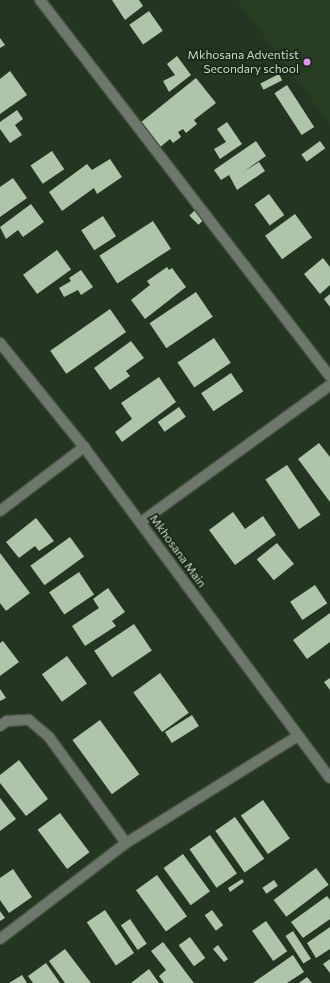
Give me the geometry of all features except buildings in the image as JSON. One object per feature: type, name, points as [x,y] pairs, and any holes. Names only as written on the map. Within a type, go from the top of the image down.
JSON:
[{"type":"street","points":[[40,0],[330,376]]},
{"type":"street","name":"Mkhosana Main","points":[[0,343],[84,447],[141,522],[330,778]]},
{"type":"street","points":[[141,522],[330,385]]},
{"type":"street","points":[[0,511],[84,447]]},
{"type":"street","points":[[0,726],[7,721],[29,720],[44,733],[126,843]]},
{"type":"street","points":[[0,939],[126,843],[298,736]]},
{"type":"shaded area","name":"Mkhosana Adventist Secondary school","points":[[237,0],[330,0],[330,125]]},
{"type":"place","name":"Mkhosana Adventist Secondary school","points":[[307,62]]}]
